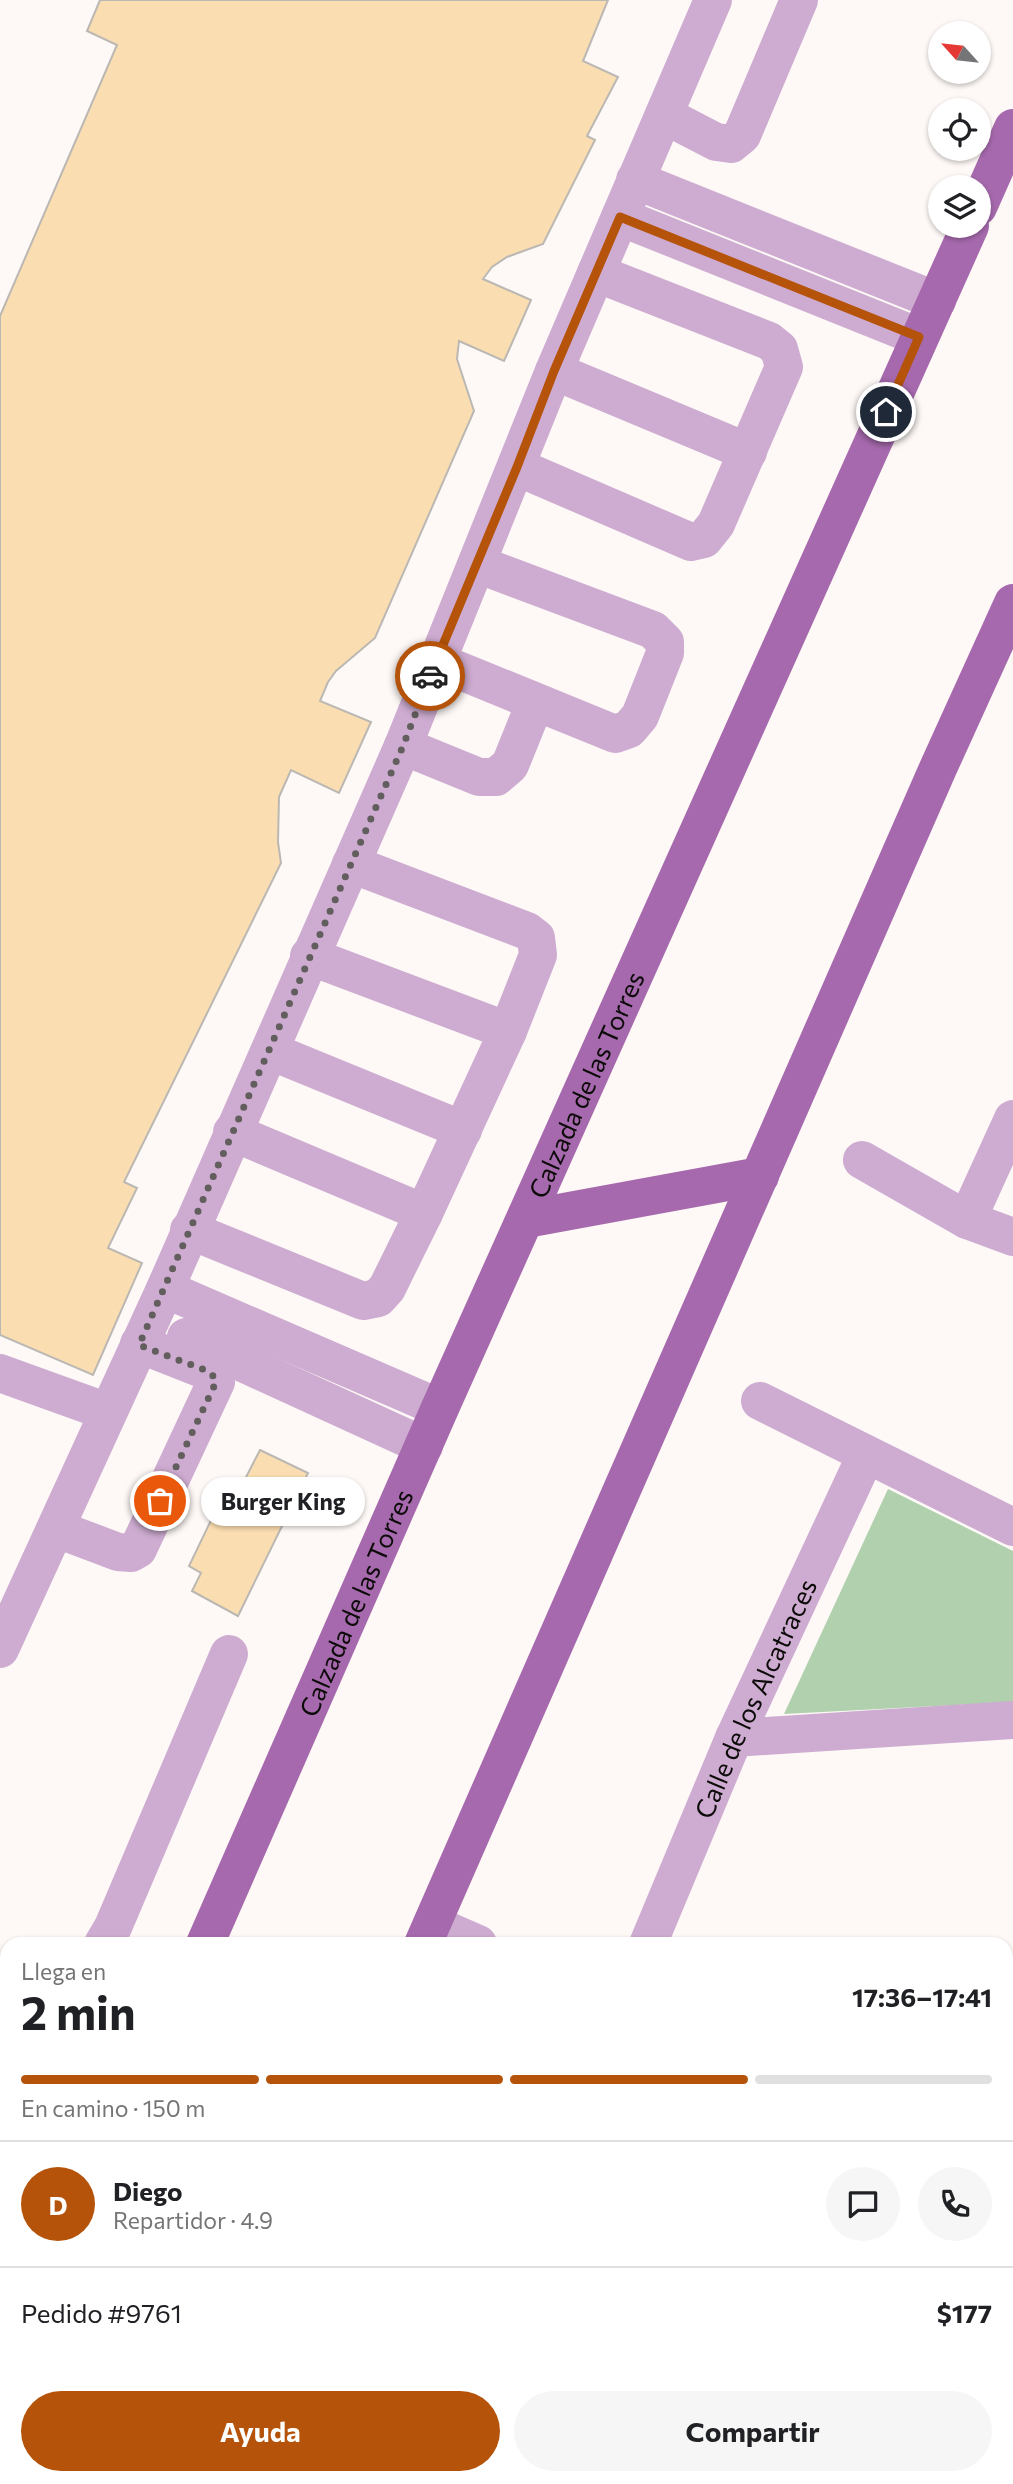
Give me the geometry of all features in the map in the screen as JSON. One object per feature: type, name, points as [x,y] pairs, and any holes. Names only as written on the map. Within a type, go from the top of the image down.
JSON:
[{"type":"main road","points":[[991,178],[1013,128]]},
{"type":"main road","name":"Calzada de las Torres","points":[[208,1937],[440,1408],[965,238]]},
{"type":"main road","points":[[427,1934],[1013,603]]},
{"type":"main road","points":[[526,1219],[760,1176]]},
{"type":"street","points":[[0,1649],[151,1318],[403,746],[554,371],[713,0]]},
{"type":"street","points":[[664,115],[716,142],[731,144],[742,135],[799,0]]},
{"type":"street","points":[[635,180],[937,302]]},
{"type":"street","points":[[620,217],[919,337]]},
{"type":"street","points":[[517,467],[691,542],[704,539],[716,524],[785,367],[779,349],[769,341],[596,273]]},
{"type":"street","points":[[554,371],[748,452]]},
{"type":"street","points":[[436,661],[615,734],[629,729],[640,716],[665,653],[665,642],[653,630],[477,564]]},
{"type":"street","points":[[403,746],[479,777],[496,777],[510,765],[535,703]]},
{"type":"street","points":[[189,1230],[363,1301],[378,1298],[387,1288],[424,1213],[508,1031],[537,955],[536,938],[527,931],[351,864]]},
{"type":"street","points":[[309,956],[508,1031]]},
{"type":"street","points":[[270,1051],[463,1130]]},
{"type":"street","points":[[967,1220],[1013,1119]]},
{"type":"street","points":[[232,1132],[424,1213]]},
{"type":"street","points":[[862,1160],[967,1220],[1013,1237]]},
{"type":"street","points":[[151,1318],[440,1408]]},
{"type":"street","points":[[151,1318],[424,1446]]},
{"type":"street","points":[[57,1528],[118,1552],[131,1553],[138,1549],[216,1382],[212,1374],[151,1318]]},
{"type":"street","points":[[0,1373],[108,1412]]},
{"type":"street","points":[[760,1401],[1013,1528]]},
{"type":"street","name":"Calle de los Alcatraces","points":[[651,1937],[734,1738],[866,1455]]},
{"type":"street","points":[[107,1937],[229,1654]]},
{"type":"street","points":[[734,1738],[1013,1720]]},
{"type":"green space","points":[[888,1489],[1013,1551],[1013,1702],[784,1714]]},
{"type":"building","points":[[100,0],[608,0],[583,61],[618,77],[587,136],[595,140],[543,244],[507,257],[492,267],[483,279],[531,300],[504,361],[459,341],[457,359],[474,411],[375,638],[336,671],[320,701],[371,722],[339,793],[291,770],[279,797],[278,842],[281,863],[124,1182],[137,1188],[108,1248],[142,1263],[93,1375],[0,1335],[0,316],[117,45],[87,31]]},
{"type":"building","points":[[260,1450],[308,1473],[238,1616],[192,1591],[201,1573],[189,1566],[214,1514],[220,1518],[239,1480],[243,1483]]},
{"type":"way so far","points":[[160,1501],[216,1382],[212,1374],[205,1370],[139,1345],[403,746],[430,676]]},
{"type":"place","name":"Burger King","points":[[160,1501]]},
{"type":"route","points":[[430,676],[620,217],[919,337],[886,412]]}]
